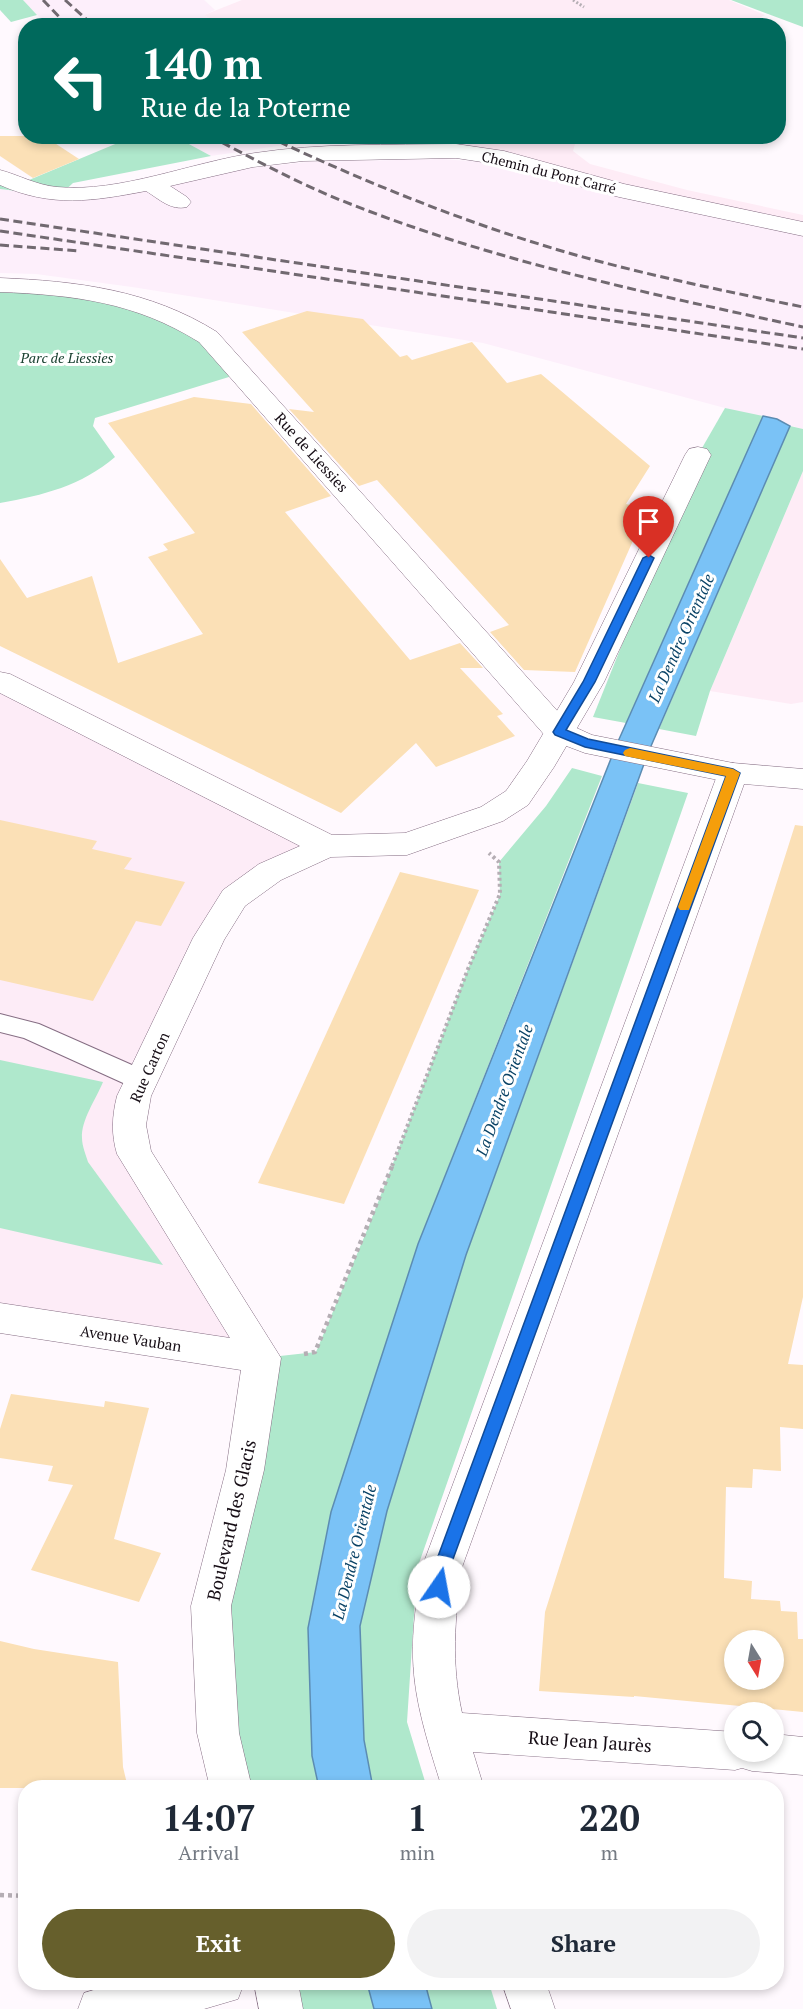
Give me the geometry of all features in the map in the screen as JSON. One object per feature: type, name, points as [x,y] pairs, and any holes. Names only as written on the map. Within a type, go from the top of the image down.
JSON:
[{"type":"street","name":"Chemin du Pont Carré","points":[[0,177],[40,193],[59,196],[83,195],[253,160],[303,154],[456,151],[504,158],[619,190],[803,229]]},
{"type":"street","points":[[150,183],[179,202]]},
{"type":"street","name":"Rue de Liessies","points":[[0,285],[41,286],[125,299],[164,311],[190,324],[208,337],[559,732]]},
{"type":"street","points":[[698,455],[589,682],[559,732],[585,743],[733,773],[803,779]]},
{"type":"street","name":"Rue Carton","points":[[0,681],[327,846]]},
{"type":"street","name":"Rue Carton","points":[[262,1359],[134,1154],[128,1134],[129,1114],[141,1080],[209,938],[234,898],[270,872],[327,846],[407,844],[492,814],[517,798],[539,767],[559,732]]},
{"type":"street","points":[[460,1780],[445,1731],[434,1670],[435,1622],[441,1570],[733,773]]},
{"type":"street","name":"Avenue Vauban","points":[[0,1318],[262,1359]]},
{"type":"street","name":"Boulevard des Glacis","points":[[229,1780],[218,1733],[211,1606],[245,1470],[262,1359]]},
{"type":"street","name":"Rue Jean Jaurès","points":[[445,1731],[724,1750]]},
{"type":"street","points":[[784,1755],[803,1756]]},
{"type":"street","points":[[100,2009],[189,1990]]},
{"type":"street","points":[[277,1990],[281,2009]]},
{"type":"street","points":[[526,1990],[532,2009]]},
{"type":"lane","points":[[0,1023],[30,1030],[141,1080]]},
{"type":"path","points":[[573,0],[584,7]]},
{"type":"path","points":[[262,1359],[315,1352],[370,1223],[468,969],[500,894],[499,862],[464,825]]},
{"type":"path","points":[[0,1895],[18,1896]]},
{"type":"shaded area","points":[[23,0],[204,0],[215,10],[204,15],[209,18],[40,18]]},
{"type":"shaded area","points":[[242,0],[729,0],[765,15],[760,18],[209,18],[204,15]]},
{"type":"shaded area","points":[[189,144],[290,144],[211,156]]},
{"type":"shaded area","points":[[435,144],[575,144],[573,151],[590,164],[687,190],[803,215],[803,229],[456,151]]},
{"type":"shaded area","points":[[442,159],[535,166],[803,229],[803,429],[483,343],[132,287],[36,274],[0,273],[0,189],[59,196],[243,169],[308,162]]},
{"type":"shaded area","points":[[803,471],[803,702],[791,704],[710,691]]},
{"type":"shaded area","points":[[0,681],[327,846],[234,898],[129,1114],[262,1358],[0,1318]]},
{"type":"green space","points":[[0,0],[23,0],[37,15],[18,18],[18,20],[11,22],[0,10]]},
{"type":"green space","points":[[731,0],[803,0],[803,27],[786,21],[786,18],[779,18]]},
{"type":"green space","points":[[115,144],[189,144],[211,156],[73,183],[59,196],[0,189],[0,177],[17,185]]},
{"type":"green space","name":"Parc de Liessies","points":[[0,285],[164,311],[242,373],[95,418],[93,426],[115,457],[89,475],[61,488],[32,497],[0,503]]},
{"type":"green space","points":[[725,408],[763,416],[626,723],[593,717],[698,455]]},
{"type":"green space","points":[[790,426],[803,429],[803,471],[710,691],[696,736],[659,729]]},
{"type":"green space","points":[[572,768],[602,776],[418,1244],[331,1512],[308,1628],[312,1755],[317,1780],[230,1780],[211,1606],[262,1358],[316,1352],[370,1223],[468,969],[500,895],[499,862],[546,806]]},
{"type":"green space","points":[[638,783],[688,793],[417,1569],[407,1722],[425,1780],[372,1780],[364,1740],[360,1626],[387,1511],[466,1255]]},
{"type":"green space","points":[[0,1060],[103,1082],[86,1117],[82,1131],[88,1162],[163,1265],[0,1228]]},
{"type":"green space","points":[[278,1990],[369,1990],[374,2009],[283,2009]]},
{"type":"green space","points":[[427,1990],[491,1990],[497,2009],[432,2009]]},
{"type":"water","name":"La Dendre Orientale","points":[[763,416],[777,419],[790,426],[648,753],[466,1255],[387,1511],[360,1626],[364,1740],[372,1780],[317,1780],[312,1756],[308,1628],[331,1512],[418,1244],[616,746]]},
{"type":"water","points":[[369,1990],[427,1990],[432,2009],[374,2009]]},
{"type":"building","points":[[0,136],[18,136],[18,144],[56,144],[79,159],[33,178],[0,156]]},
{"type":"building","points":[[307,311],[363,319],[400,357],[407,355],[412,360],[472,342],[507,383],[541,374],[650,466],[626,504],[647,509],[575,672],[524,670],[490,632],[509,625],[377,480],[359,486],[289,409],[314,412],[242,332]]},
{"type":"building","points":[[194,397],[251,404],[331,496],[285,512],[410,660],[460,643],[483,668],[460,668],[503,714],[497,716],[515,736],[436,767],[416,743],[341,813],[0,646],[0,559],[27,598],[92,576],[118,663],[203,634],[148,557],[168,550],[163,544],[195,533],[108,423]]},
{"type":"building","points":[[0,820],[97,841],[92,849],[132,858],[124,869],[185,882],[161,926],[136,921],[93,1001],[0,980]]},
{"type":"building","points":[[795,825],[803,826],[803,1297],[788,1364],[803,1365],[803,1429],[780,1427],[781,1471],[753,1469],[752,1488],[726,1487],[724,1578],[752,1581],[751,1599],[780,1601],[781,1611],[797,1612],[798,1639],[803,1639],[803,1712],[784,1710],[784,1702],[724,1702],[724,1705],[634,1696],[539,1691],[545,1612]]},
{"type":"building","points":[[400,872],[479,890],[344,1204],[258,1183]]},
{"type":"building","points":[[11,1394],[104,1407],[105,1401],[149,1408],[114,1539],[161,1553],[139,1602],[31,1570],[73,1485],[48,1481],[53,1466],[0,1458],[0,1429]]},
{"type":"building","points":[[0,1641],[34,1649],[118,1662],[123,1767],[126,1780],[18,1780],[18,1788],[0,1788]]},
{"type":"railway","points":[[43,0],[60,18]]},
{"type":"railway","points":[[65,0],[85,18]]},
{"type":"railway","points":[[225,144],[334,198],[463,243],[575,275],[803,327]]},
{"type":"railway","points":[[284,144],[409,198],[555,249],[709,288],[803,307]]},
{"type":"railway","points":[[0,219],[803,338]]},
{"type":"railway","points":[[0,231],[803,349]]},
{"type":"railway","points":[[0,245],[80,251]]},
{"type":"slow traffic","points":[[630,753],[733,773],[684,907]]},
{"type":"route","points":[[439,1587],[441,1570],[733,773],[585,743],[559,732],[589,682],[649,558]]}]
